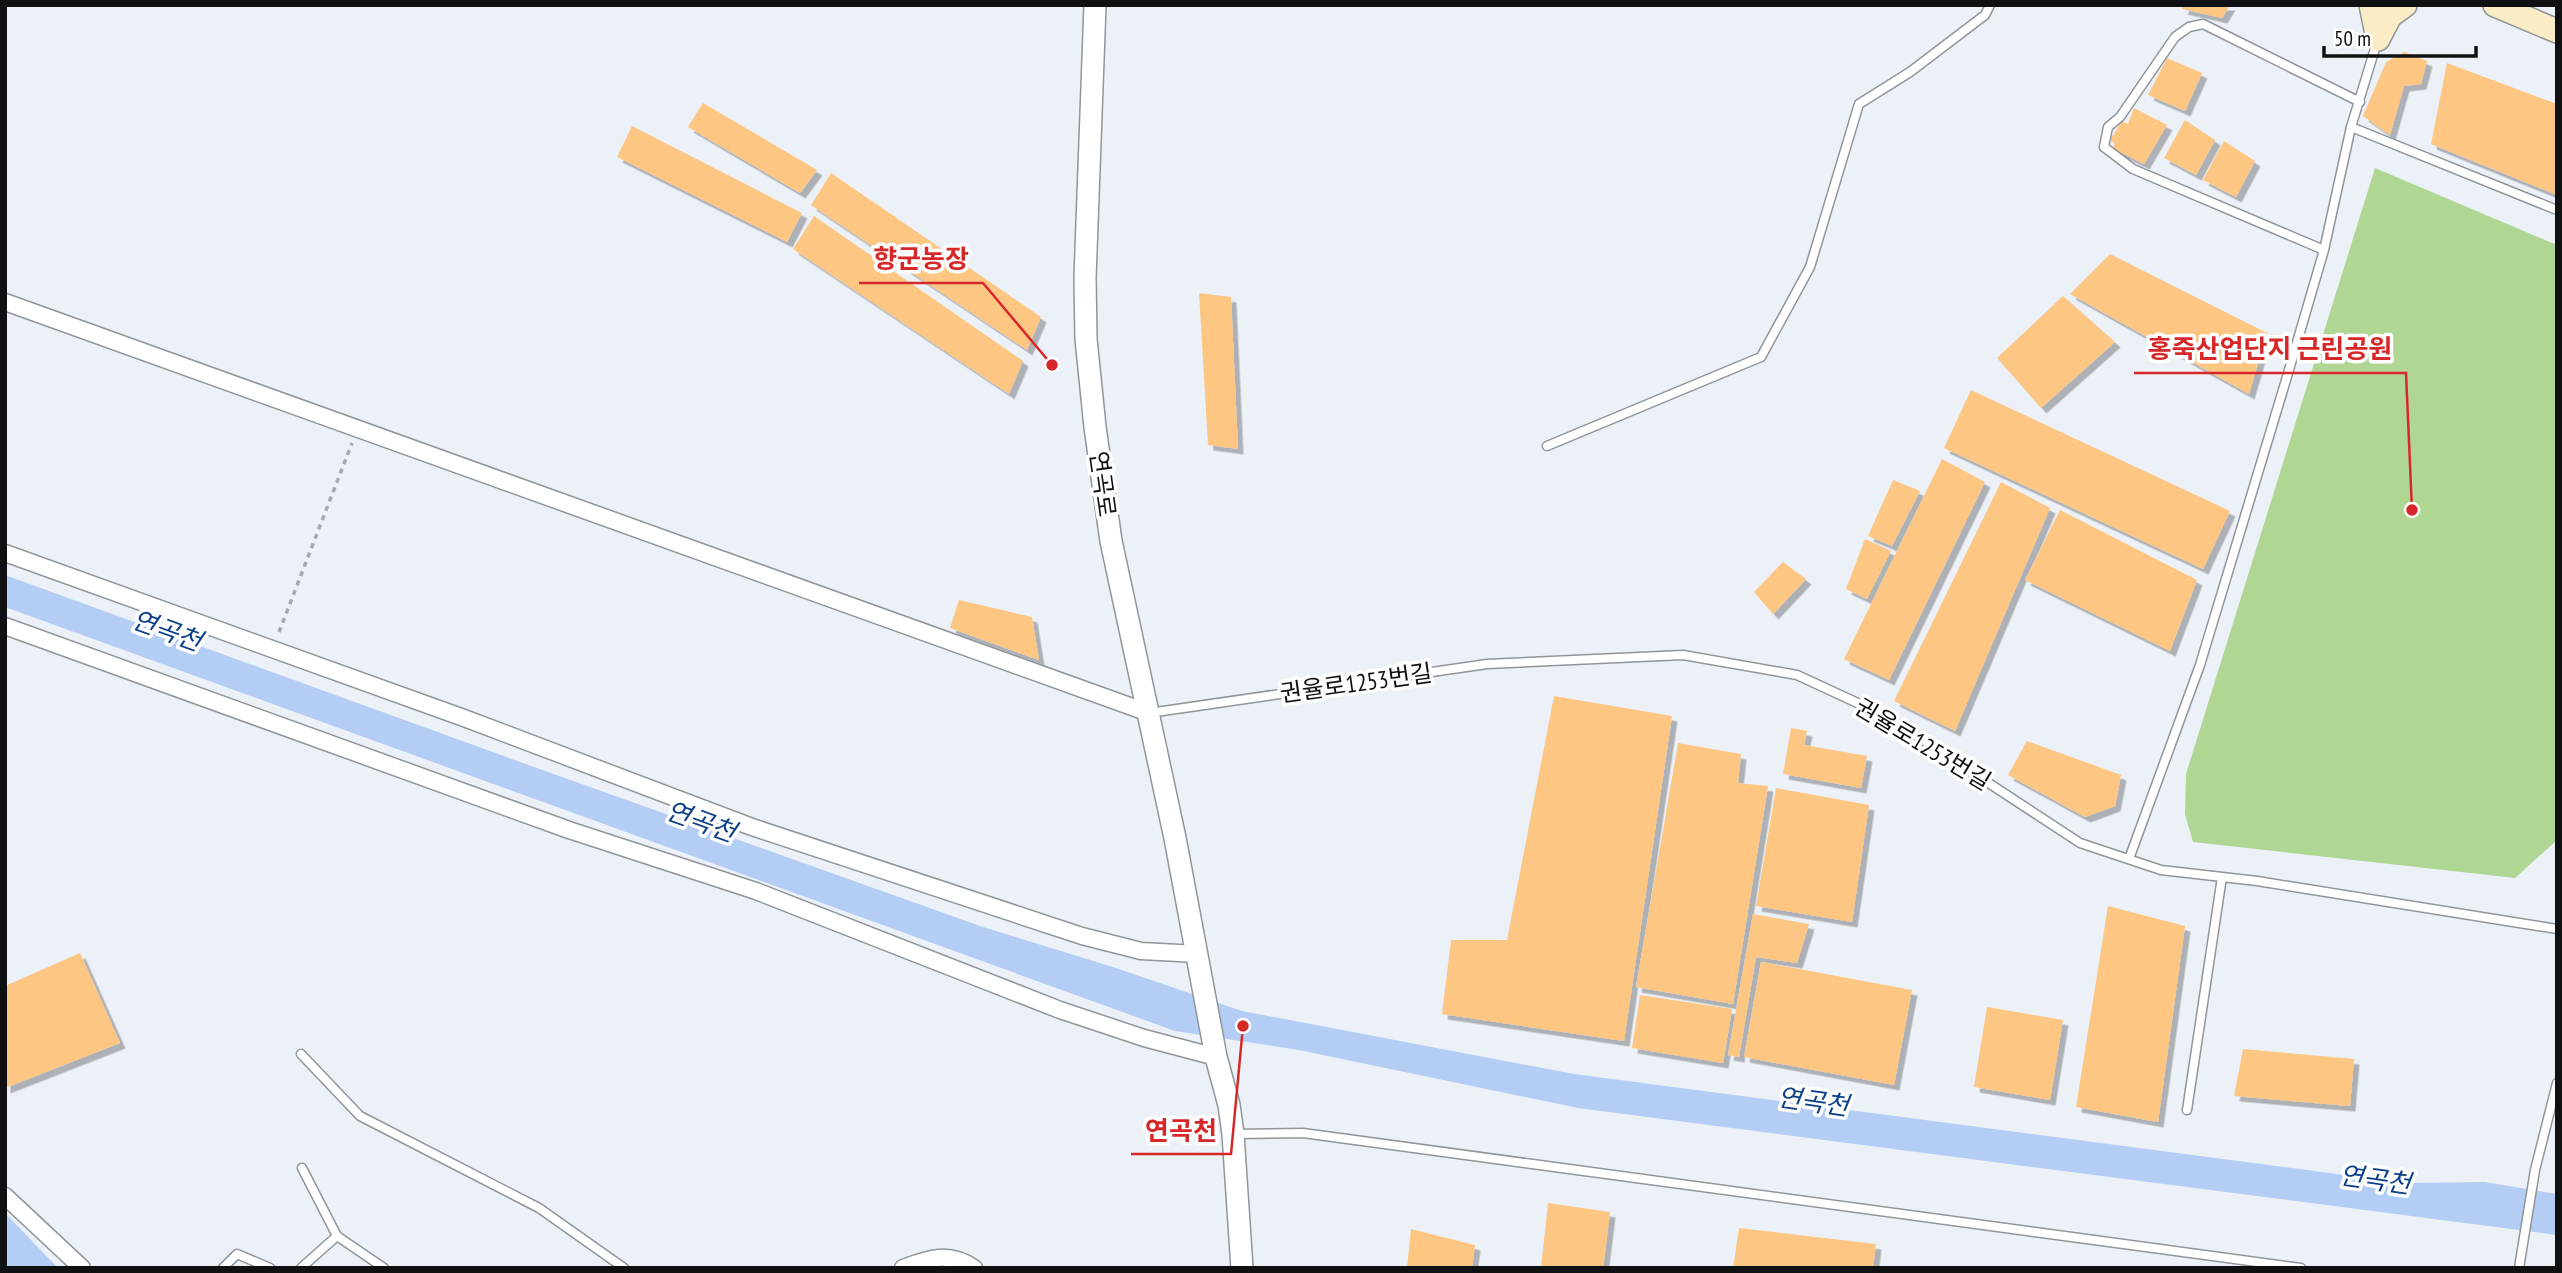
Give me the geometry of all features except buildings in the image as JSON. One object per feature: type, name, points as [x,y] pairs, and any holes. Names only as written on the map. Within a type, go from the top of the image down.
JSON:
[{"type":"main road","points":[[2371,5],[2378,39]]},
{"type":"main road","points":[[2378,39],[2390,16],[2405,5]]},
{"type":"main road","points":[[2495,5],[2557,30]]},
{"type":"street","name":"연곡로","points":[[1095,5],[1087,210],[1086,339],[1095,427],[1111,541],[1198,954],[1216,1058]]},
{"type":"street","points":[[5,302],[1149,713]]},
{"type":"street","points":[[5,554],[452,713],[752,827],[1082,936],[1141,951],[1198,954]]},
{"type":"street","points":[[5,626],[569,830],[756,891],[1060,1010],[1216,1058],[1233,1134],[1242,1268]]},
{"type":"street","points":[[5,1196],[82,1268]]},
{"type":"street","points":[[903,1268],[932,1256],[963,1260],[974,1268]]},
{"type":"lane","points":[[1547,446],[1761,357],[1810,267],[1858,104],[1921,64],[1985,15],[1990,5]]},
{"type":"lane","points":[[2323,250],[2133,169],[2104,147],[2108,127],[2120,117],[2175,37],[2189,27],[2203,24],[2360,103]]},
{"type":"lane","points":[[2129,859],[2200,665],[2323,250],[2351,127],[2378,39]]},
{"type":"lane","points":[[2351,127],[2557,210]]},
{"type":"lane","name":"권율로1253번길","points":[[1149,713],[1487,664],[1682,655],[1797,675],[1877,711],[2080,843],[2161,870],[2557,929]]},
{"type":"lane","points":[[2187,1110],[2222,877]]},
{"type":"lane","points":[[301,1054],[360,1116],[539,1208],[624,1268]]},
{"type":"lane","points":[[2519,1268],[2535,1170],[2557,1083]]},
{"type":"lane","points":[[1233,1134],[1303,1133],[2301,1268]]},
{"type":"lane","points":[[302,1168],[337,1236],[384,1268]]},
{"type":"lane","points":[[301,1268],[337,1236]]},
{"type":"lane","points":[[223,1268],[237,1254],[270,1268]]},
{"type":"path","points":[[272,649],[358,428]]},
{"type":"green space","points":[[2375,168],[2557,245],[2557,840],[2515,878],[2193,842],[2185,814],[2186,774]]},
{"type":"water","points":[[5,575],[983,927],[1242,1011],[1574,1074],[2406,1183],[2485,1182],[2557,1194],[2557,1235],[1578,1108],[1299,1050],[1175,1031],[5,607]]},
{"type":"water","points":[[5,1213],[58,1268],[5,1268]]},
{"type":"place","name":"향군농장","points":[[1052,365]]},
{"type":"place","name":"홍죽산업단지 근린공원","points":[[2412,510]]},
{"type":"place","name":"연곡천","points":[[1243,1026]]}]
